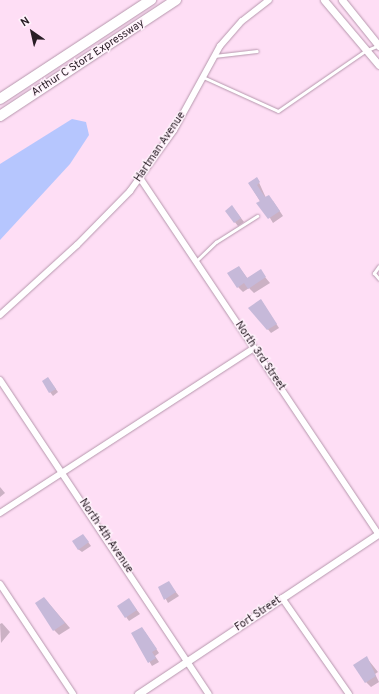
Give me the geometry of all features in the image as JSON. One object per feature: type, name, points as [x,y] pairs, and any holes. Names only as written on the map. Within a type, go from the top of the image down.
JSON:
[{"type":"highway","name":"Arthur C Storz Expressway","points":[[0,99],[151,0]]},
{"type":"highway","name":"Arthur C Storz Expressway","points":[[0,116],[176,0]]},
{"type":"street","name":"Hartman Avenue","points":[[0,315],[77,245],[140,178],[174,130],[214,56],[231,32],[269,0]]},
{"type":"street","points":[[324,0],[379,65]]},
{"type":"street","points":[[342,0],[379,45]]},
{"type":"street","name":"North 3rd Street","points":[[140,178],[379,533]]},
{"type":"street","points":[[0,513],[62,471],[254,348]]},
{"type":"street","name":"North 4th Avenue","points":[[0,380],[209,694]]},
{"type":"street","name":"Fort Street","points":[[138,694],[379,533]]},
{"type":"street","points":[[0,584],[73,694]]},
{"type":"street","points":[[282,598],[349,694]]},
{"type":"lane","points":[[203,77],[278,111],[365,50],[379,45]]},
{"type":"lane","points":[[214,56],[257,51]]},
{"type":"lane","points":[[196,262],[216,242],[257,216]]},
{"type":"lane","points":[[379,266],[374,273],[379,279]]},
{"type":"water","points":[[72,119],[86,122],[89,135],[70,164],[0,240],[0,164]]},
{"type":"building","points":[[257,177],[260,182],[257,185],[265,197],[269,195],[280,211],[268,219],[256,203],[260,201],[248,183]]},
{"type":"building","points":[[232,205],[241,218],[234,223],[225,211]]},
{"type":"building","points":[[239,266],[247,278],[261,269],[266,277],[248,289],[244,283],[237,288],[227,273]]},
{"type":"building","points":[[261,299],[277,324],[267,330],[248,308]]},
{"type":"building","points":[[48,377],[56,389],[49,393],[42,381]]},
{"type":"building","points":[[83,534],[89,542],[78,550],[72,541]]},
{"type":"building","points":[[169,581],[176,592],[164,600],[158,587]]},
{"type":"building","points":[[44,597],[65,623],[53,631],[35,603]]},
{"type":"building","points":[[129,598],[137,610],[125,618],[117,606]]},
{"type":"building","points":[[142,627],[157,649],[152,652],[156,658],[148,663],[131,633]]},
{"type":"building","points":[[367,656],[376,676],[365,683],[353,665]]}]
